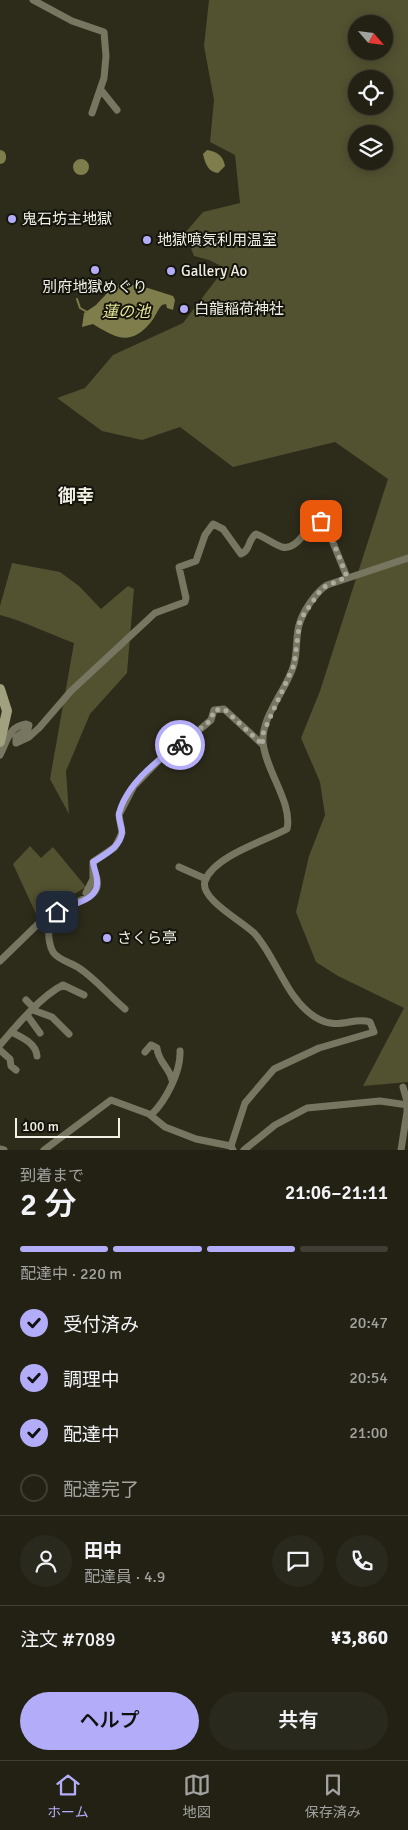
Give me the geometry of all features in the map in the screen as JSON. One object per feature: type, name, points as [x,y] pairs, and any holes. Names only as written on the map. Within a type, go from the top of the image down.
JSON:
[{"type":"street","points":[[33,0],[72,21],[104,32],[106,56],[101,90],[92,113]]},
{"type":"street","points":[[101,90],[117,110]]},
{"type":"street","points":[[0,755],[11,731],[18,726],[29,725],[28,729],[16,737],[16,743],[29,737],[72,691],[155,613],[184,602],[186,598],[180,567],[196,561],[209,528],[214,524],[223,530],[241,554],[244,554],[252,536],[256,534],[282,547],[288,547],[304,536],[316,521],[325,523],[347,577]]},
{"type":"street","points":[[44,1150],[111,1100],[151,1115],[166,1126],[196,1139],[232,1148],[245,1103],[274,1069],[319,1048],[374,1032],[370,1022],[364,1020],[348,1024],[330,1023],[310,1012],[294,995],[255,935],[207,895],[204,885],[206,879],[220,863],[288,829],[287,810],[266,762],[262,736],[294,665],[300,620],[322,588],[347,577],[372,572],[408,558]]},
{"type":"street","points":[[0,689],[7,711],[0,742]]},
{"type":"street","points":[[86,893],[93,879],[93,862],[115,847],[122,833],[119,814],[134,786],[163,756],[184,743],[211,720],[214,710],[224,709],[263,745]]},
{"type":"street","points":[[179,867],[206,879]]},
{"type":"street","points":[[94,871],[98,881],[95,892],[90,898],[68,905],[57,912],[48,930],[49,941],[54,954],[86,972],[125,1009]]},
{"type":"street","points":[[0,962],[38,924]]},
{"type":"street","points":[[0,1045],[53,990],[63,985],[84,994]]},
{"type":"street","points":[[26,1000],[34,1010],[52,1017],[69,1034]]},
{"type":"street","points":[[27,1015],[40,1033]]},
{"type":"street","points":[[12,1032],[28,1041],[37,1051],[37,1056]]},
{"type":"street","points":[[145,1052],[151,1045],[157,1048],[158,1056],[171,1073],[172,1080]]},
{"type":"street","points":[[0,1050],[10,1059],[11,1066],[16,1070]]},
{"type":"street","points":[[151,1115],[164,1100],[180,1066],[180,1051]]},
{"type":"street","points":[[400,1150],[408,1105],[403,1086]]},
{"type":"street","points":[[244,1150],[275,1125],[307,1108],[380,1101],[408,1105]]},
{"type":"street","points":[[0,1149],[4,1150]]},
{"type":"shaded area","points":[[209,0],[408,0],[408,1082],[363,1086],[404,1008],[338,976],[316,962],[296,912],[309,856],[325,815],[320,782],[301,738],[320,691],[388,479],[335,442],[233,467],[180,427],[142,440],[102,431],[57,398],[85,388],[113,355],[183,323],[225,268],[209,260],[194,256],[185,233],[203,212],[240,203],[235,155],[210,142],[214,100],[204,46]]},
{"type":"shaded area","points":[[12,563],[60,572],[79,586],[101,609],[128,586],[134,589],[127,673],[90,714],[66,771],[69,814],[50,779],[74,643],[0,615],[0,606]]},
{"type":"shaded area","points":[[30,846],[41,858],[53,847],[86,887],[37,916],[13,864]]},
{"type":"water","points":[[207,150],[217,153],[223,159],[225,166],[218,173],[209,169],[206,164],[203,154]]},
{"type":"water","points":[[81,159],[89,167],[81,175],[73,167]]},
{"type":"water","name":"蓮の池","points":[[122,283],[148,288],[173,296],[175,300],[173,310],[167,308],[166,304],[162,305],[144,330],[130,337],[117,336],[93,324],[82,327],[84,313],[96,305],[112,288]]},
{"type":"waterway","points":[[77,299],[80,308],[87,312]]},
{"type":"way so far","points":[[180,745],[211,720],[214,710],[224,709],[263,745],[262,736],[275,703],[294,665],[300,620],[322,588],[347,577],[327,526],[321,521]]},
{"type":"place","name":"鬼石坊主地獄","points":[[12,219]]},
{"type":"place","name":"地獄噴気利用温室","points":[[147,240]]},
{"type":"place","name":"別府地獄めぐり","points":[[95,270]]},
{"type":"place","name":"Gallery Ao","points":[[171,271]]},
{"type":"place","name":"白龍稲荷神社","points":[[184,309]]},
{"type":"place","name":"さくら亭","points":[[107,938]]},
{"type":"district","name":"御幸","points":[[76,496]]},
{"type":"route","points":[[57,912],[68,905],[90,898],[95,892],[98,881],[93,862],[115,847],[122,833],[119,814],[125,800],[149,769],[163,756],[180,745]]}]
